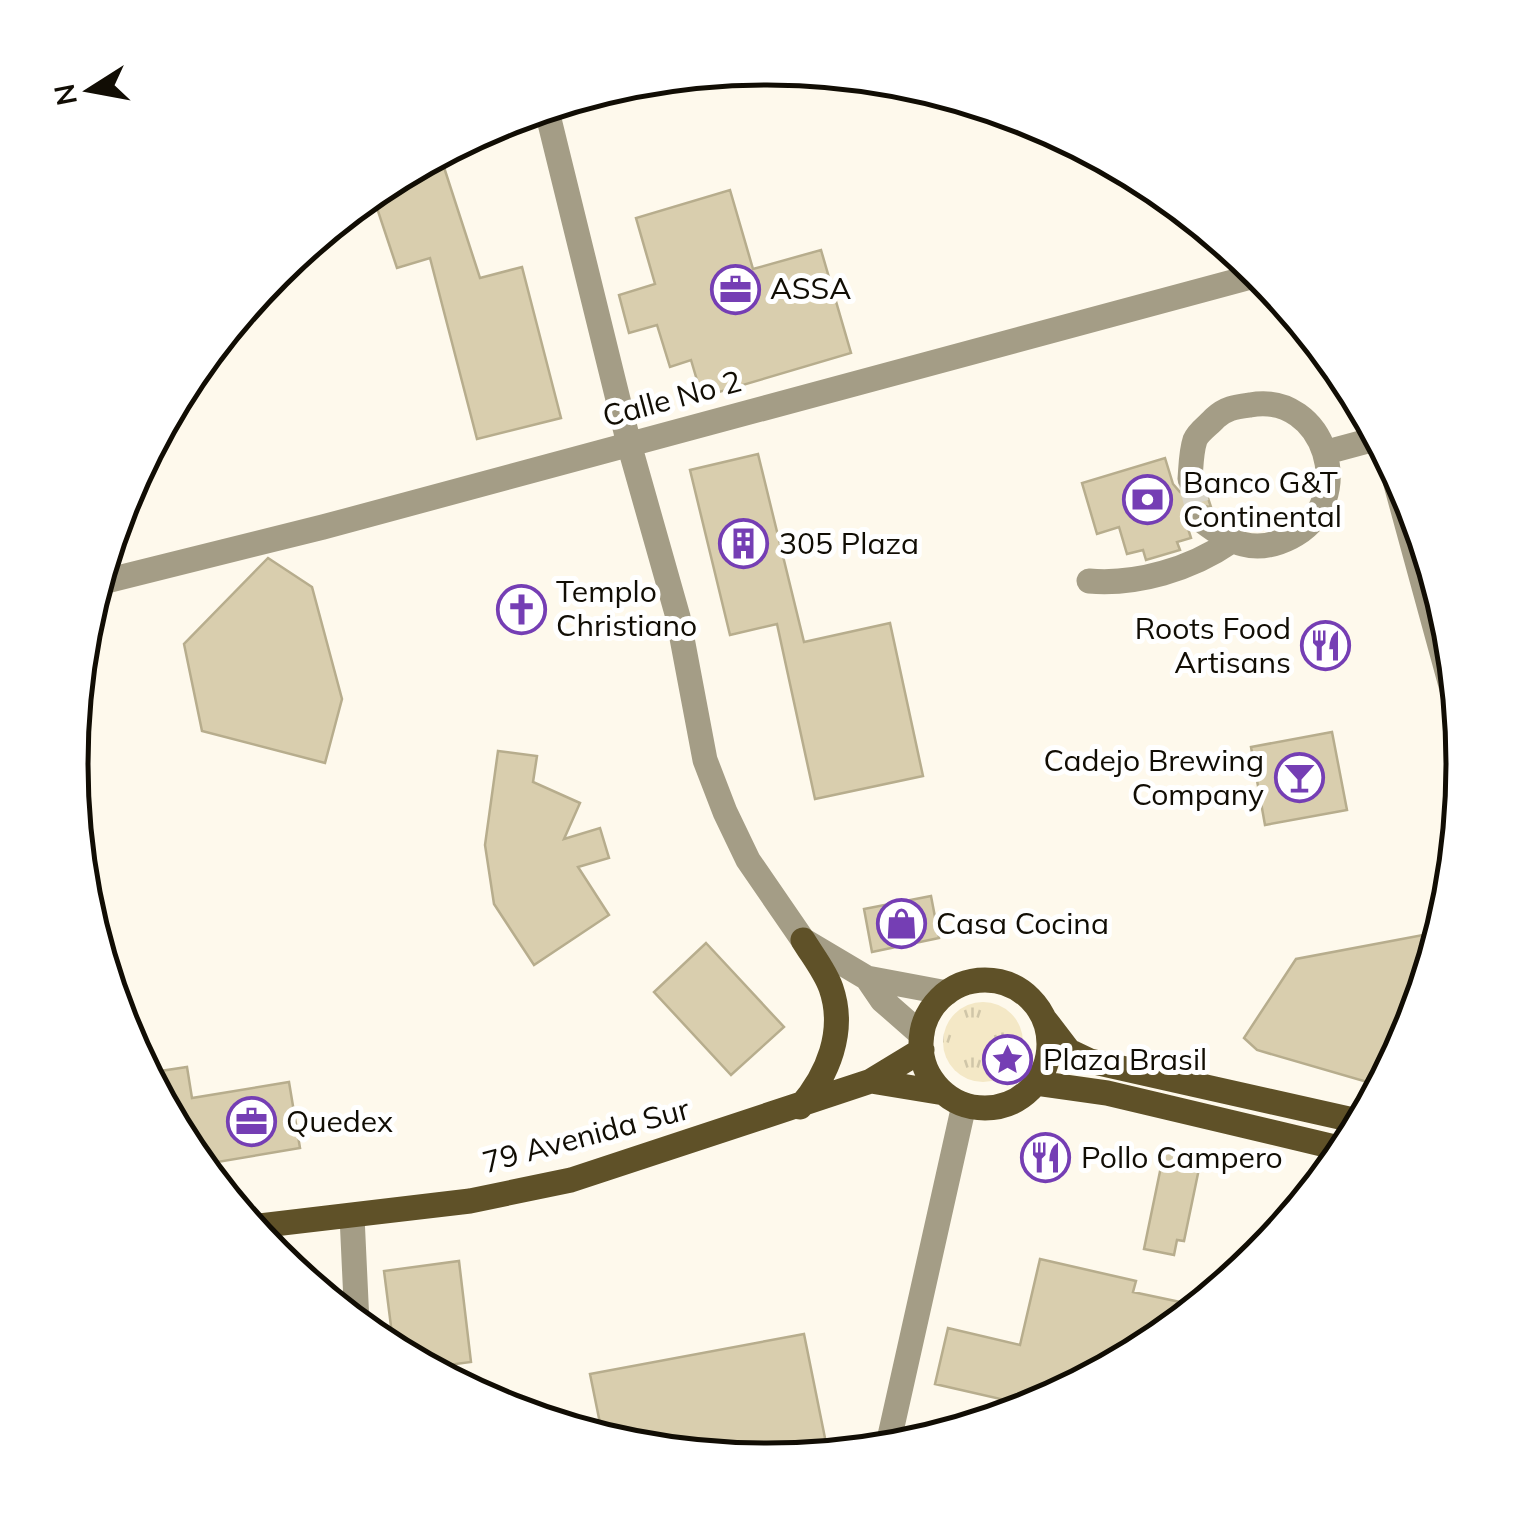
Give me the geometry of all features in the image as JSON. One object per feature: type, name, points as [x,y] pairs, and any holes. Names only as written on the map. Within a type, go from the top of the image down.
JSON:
[{"type":"main road","points":[[800,1107],[826,1068],[836,1035],[831,988],[803,940]]},
{"type":"main road","points":[[1043,1017],[1049,1051],[1036,1083],[1006,1105],[987,1108],[954,1099],[930,1076],[922,1042],[934,1006],[946,993],[974,981],[1001,982],[1032,1001],[1069,1051],[1090,1061],[1347,1119]]},
{"type":"main road","name":"79 Avenida Sur","points":[[268,1224],[470,1201],[571,1180],[871,1081],[922,1042]]},
{"type":"main road","name":"79 Avenida Sur","points":[[871,1081],[954,1099]]},
{"type":"main road","points":[[1036,1083],[1107,1094],[1329,1146]]},
{"type":"street","points":[[549,121],[629,444],[678,617],[704,760],[748,860],[803,940],[866,978],[946,993]]},
{"type":"street","name":"Calle No 2","points":[[115,579],[342,522],[1243,279]]},
{"type":"street","points":[[1190,478],[1196,437],[1226,409],[1266,402],[1291,412],[1304,418],[1327,452],[1328,493],[1308,528],[1271,547],[1230,542],[1201,520]]},
{"type":"street","points":[[1327,452],[1365,442]]},
{"type":"street","points":[[1090,580],[1126,579],[1190,566],[1230,542]]},
{"type":"street","points":[[866,978],[922,1042]]},
{"type":"street","points":[[890,1432],[954,1099]]},
{"type":"street","points":[[352,1216],[355,1304]]},
{"type":"green space","points":[[983,1002],[998,1005],[1011,1014],[1020,1027],[1020,1057],[1011,1070],[998,1079],[983,1082],[968,1079],[955,1070],[946,1057],[943,1042],[946,1027],[955,1014],[968,1005]]},
{"type":"building","points":[[444,167],[480,278],[522,267],[561,418],[477,439],[430,258],[397,268],[377,208]]},
{"type":"building","name":"ASSA","points":[[730,190],[753,269],[821,250],[851,353],[702,397],[691,360],[670,367],[657,325],[629,333],[619,295],[655,284],[636,218]]},
{"type":"building","points":[[758,454],[804,642],[890,623],[923,776],[815,799],[777,624],[730,635],[690,470]]},
{"type":"building","name":"Banco G&T Continental","points":[[1165,458],[1173,484],[1180,492],[1196,494],[1204,486],[1211,507],[1195,505],[1187,511],[1185,519],[1191,538],[1177,542],[1180,550],[1146,560],[1143,550],[1127,554],[1119,527],[1097,534],[1082,483]]},
{"type":"building","points":[[268,558],[312,587],[342,699],[325,763],[202,731],[184,644]]},
{"type":"building","name":"Cadejo Brewing Company","points":[[1332,732],[1347,810],[1265,825],[1251,747]]},
{"type":"building","points":[[498,751],[537,756],[533,782],[580,803],[564,839],[600,828],[609,858],[578,867],[609,915],[534,965],[494,904],[485,845]]},
{"type":"building","name":"Casa Cocina","points":[[931,896],[939,938],[872,952],[864,909]]},
{"type":"building","points":[[1424,935],[1395,1024],[1367,1082],[1257,1050],[1244,1038],[1296,959]]},
{"type":"building","points":[[706,943],[784,1027],[731,1075],[654,992]]},
{"type":"building","name":"Quedex","points":[[187,1067],[192,1098],[289,1082],[300,1148],[218,1162],[179,1104],[162,1071]]},
{"type":"building","points":[[1164,1152],[1201,1159],[1184,1241],[1177,1240],[1174,1255],[1144,1249]]},
{"type":"building","points":[[1040,1259],[1136,1281],[1133,1292],[1182,1302],[1107,1352],[1004,1400],[935,1384],[948,1328],[1020,1345]]},
{"type":"building","points":[[459,1261],[471,1362],[451,1365],[391,1330],[384,1271]]},
{"type":"building","points":[[804,1334],[825,1440],[723,1442],[600,1422],[590,1374]]},
{"type":"tunnel","points":[[1190,479],[1201,520]]},
{"type":"place","name":"ASSA","points":[[735,289]]},
{"type":"place","name":"Banco G&T Continental","points":[[1148,500]]},
{"type":"place","name":"305 Plaza","points":[[744,544]]},
{"type":"place","name":"Templo Christiano","points":[[521,609]]},
{"type":"place","name":"Roots Food Artisans","points":[[1326,646]]},
{"type":"place","name":"Cadejo Brewing Company","points":[[1299,778]]},
{"type":"place","name":"Casa Cocina","points":[[901,924]]},
{"type":"place","name":"Plaza Brasil","points":[[1008,1060]]},
{"type":"place","name":"Quedex","points":[[251,1122]]},
{"type":"place","name":"Pollo Campero","points":[[1046,1158]]}]
